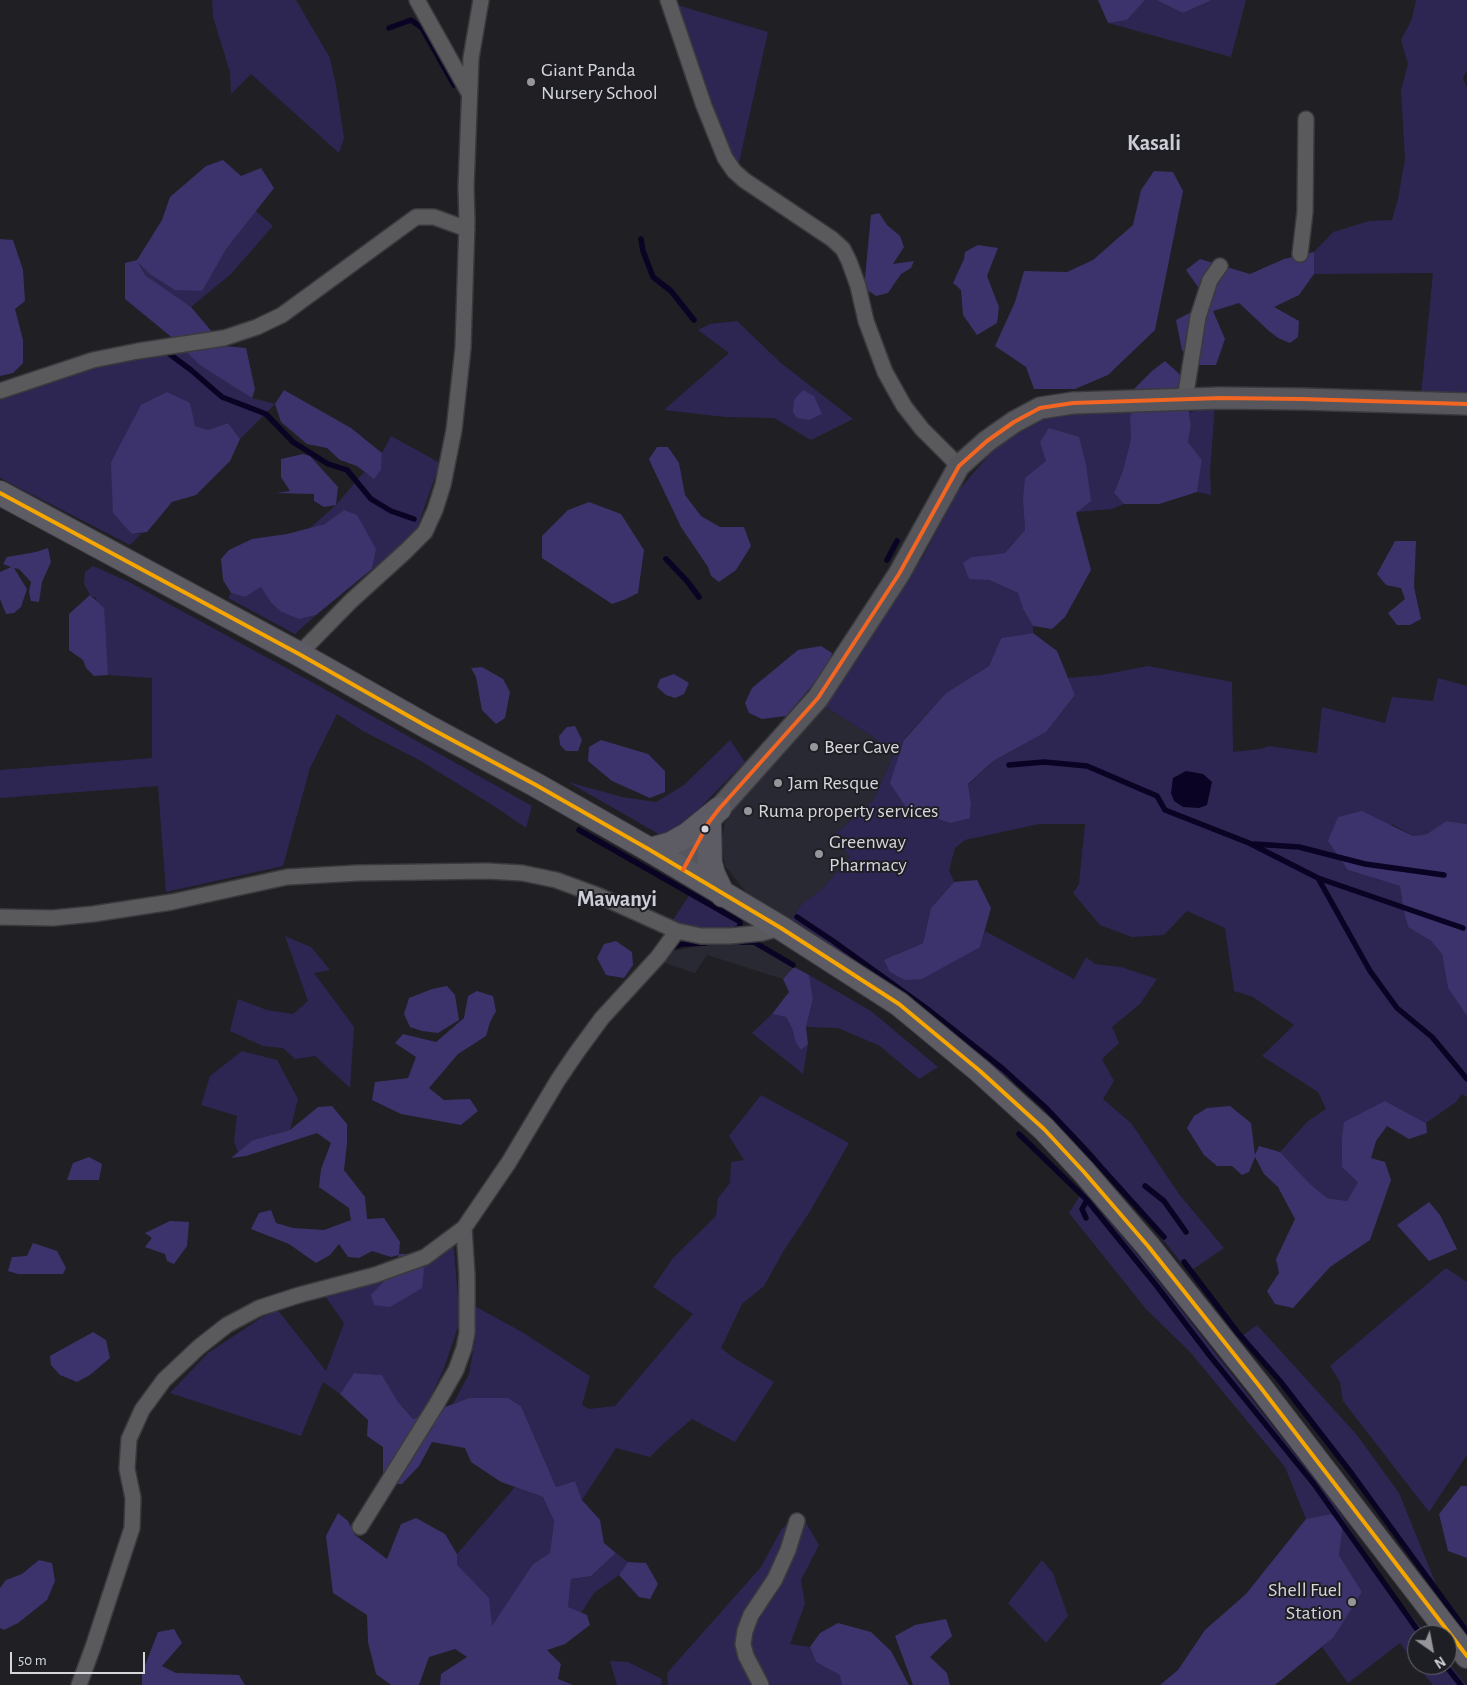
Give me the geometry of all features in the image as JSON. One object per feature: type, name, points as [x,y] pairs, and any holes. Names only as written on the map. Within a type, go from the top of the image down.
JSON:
[{"type":"main road","points":[[0,493],[299,654],[536,785],[781,928],[899,1004],[980,1071],[1044,1129],[1148,1246],[1261,1388],[1467,1656]]},
{"type":"main road","points":[[650,850],[671,844],[714,816]]},
{"type":"main road","points":[[714,816],[710,863],[723,895]]},
{"type":"street","points":[[417,0],[470,94]]},
{"type":"street","points":[[299,654],[350,601],[425,532],[443,485],[454,430],[463,348],[471,58],[481,0]]},
{"type":"street","points":[[668,0],[700,98],[725,158],[734,171],[750,185],[832,239],[843,249],[858,286],[866,321],[885,372],[904,406],[922,429],[959,466]]},
{"type":"street","points":[[1300,254],[1305,212],[1306,119]]},
{"type":"street","points":[[0,391],[93,360],[224,338],[257,327],[282,315],[416,217],[434,217],[467,229]]},
{"type":"street","points":[[1185,399],[1198,317],[1210,280],[1220,266]]},
{"type":"street","points":[[683,870],[714,816],[818,698],[900,574],[959,466],[987,441],[1014,422],[1040,408],[1073,403],[1185,399],[1301,399],[1467,404]]},
{"type":"street","points":[[0,928],[53,918],[172,902],[287,878],[358,873],[487,871],[522,873],[556,880],[597,895],[677,931],[701,936],[762,933],[781,928]]},
{"type":"street","points":[[0,917],[53,918]]},
{"type":"street","points":[[79,1685],[132,1528],[133,1498],[128,1470],[128,1439],[142,1410],[164,1380],[199,1347],[227,1325],[259,1308],[299,1295],[375,1275],[425,1257],[464,1228],[509,1162],[577,1052],[602,1018],[658,957],[677,931]]},
{"type":"street","points":[[360,1527],[436,1405],[456,1370],[461,1356],[466,1333],[467,1316],[464,1228]]},
{"type":"street","points":[[761,1685],[746,1656],[744,1644],[745,1631],[751,1615],[775,1579],[797,1522]]},
{"type":"shaded area","points":[[212,0],[296,0],[330,58],[344,138],[339,153],[251,74],[231,94],[230,72],[213,17]]},
{"type":"shaded area","points":[[1098,0],[1145,0],[1127,20],[1108,23]]},
{"type":"shaded area","points":[[1145,0],[1156,0],[1183,13],[1212,0],[1246,0],[1231,57],[1108,23],[1127,20]]},
{"type":"shaded area","points":[[1156,0],[1212,0],[1183,13]]},
{"type":"shaded area","points":[[1416,0],[1467,0],[1467,70],[1463,78],[1467,88],[1467,393],[1421,395],[1433,273],[1314,274],[1314,252],[1333,232],[1369,221],[1392,220],[1405,159],[1401,90],[1408,64],[1401,40],[1412,19]]},
{"type":"shaded area","points":[[677,5],[768,32],[738,167],[721,133]]},
{"type":"shaded area","points":[[223,160],[241,176],[261,168],[274,188],[226,249],[202,291],[175,290],[150,274],[138,262],[145,275],[191,307],[224,346],[246,348],[255,389],[252,398],[200,365],[169,335],[125,299],[125,263],[137,260],[162,220],[170,197],[206,166]]},
{"type":"shaded area","points":[[1154,171],[1173,172],[1183,191],[1155,330],[1108,375],[1075,389],[1034,389],[1026,367],[995,346],[1015,302],[1024,271],[1067,272],[1093,260],[1133,225],[1141,190]]},
{"type":"shaded area","points":[[216,176],[273,226],[231,274],[191,307],[145,275],[137,260]]},
{"type":"shaded area","points":[[879,213],[887,225],[900,236],[904,247],[893,264],[914,261],[911,268],[901,274],[888,293],[876,296],[864,288],[871,215]]},
{"type":"shaded area","points":[[0,239],[13,240],[23,270],[25,301],[15,309],[23,340],[23,363],[13,373],[0,376]]},
{"type":"shaded area","points":[[978,245],[998,248],[987,276],[999,307],[997,323],[977,335],[963,315],[961,290],[953,283],[964,259],[965,252]]},
{"type":"shaded area","points":[[1314,252],[1314,274],[1299,295],[1274,307],[1299,321],[1298,337],[1290,343],[1278,338],[1269,331],[1239,303],[1213,311],[1225,339],[1216,365],[1197,365],[1182,350],[1176,320],[1197,309],[1203,294],[1186,270],[1200,259],[1250,274],[1284,259]]},
{"type":"shaded area","points":[[737,321],[781,363],[853,419],[811,440],[774,418],[725,417],[664,410],[729,353],[698,330],[710,324]]},
{"type":"shaded area","points":[[182,348],[252,398],[275,404],[240,439],[228,423],[208,430],[194,426],[190,403],[124,438],[111,462],[132,534],[141,534],[130,545],[0,478],[0,395],[38,387],[119,359]]},
{"type":"shaded area","points":[[1165,361],[1195,388],[1189,413],[1191,425],[1188,442],[1202,460],[1197,492],[1159,504],[1124,504],[1114,493],[1123,470],[1131,439],[1130,419],[1134,389]]},
{"type":"shaded area","points":[[284,390],[351,428],[382,453],[381,470],[374,479],[357,466],[340,460],[327,448],[307,444],[281,422],[275,404]]},
{"type":"shaded area","points":[[803,390],[814,396],[822,414],[809,420],[797,418],[793,412],[794,400]]},
{"type":"shaded area","points":[[167,392],[190,403],[195,426],[208,430],[228,423],[240,439],[230,461],[196,495],[172,502],[147,532],[132,534],[113,513],[111,462],[141,405]]},
{"type":"shaded area","points":[[1215,404],[1210,472],[1211,495],[1197,492],[1202,460],[1188,442],[1191,425],[1189,413]]},
{"type":"shaded area","points":[[1131,407],[1131,439],[1123,470],[1114,493],[1124,504],[1112,509],[1076,512],[1046,461],[1023,501],[1025,530],[1005,553],[972,557],[989,580],[1018,593],[1023,609],[1033,626],[1033,633],[1001,638],[989,666],[946,693],[904,739],[970,818],[971,804],[968,785],[993,761],[1046,732],[1075,695],[1068,678],[1101,675],[1148,666],[1232,682],[1233,752],[1269,746],[1317,753],[1322,707],[1385,723],[1392,697],[1433,701],[1438,678],[1467,686],[1467,824],[1446,821],[1427,834],[1413,836],[1392,824],[1348,870],[1400,886],[1408,927],[1431,941],[1442,954],[1448,988],[1467,1016],[1467,1097],[1462,1094],[1456,1102],[1426,1123],[1385,1101],[1358,1182],[1347,1201],[1327,1198],[1309,1183],[1280,1152],[1308,1121],[1326,1109],[1318,1092],[1262,1056],[1294,1025],[1253,997],[1234,991],[1225,928],[1187,911],[1164,935],[1132,937],[1100,925],[1073,893],[1079,884],[1085,824],[1039,824],[965,840],[955,848],[949,870],[954,882],[931,908],[923,943],[897,954],[980,947],[985,931],[1074,979],[1086,957],[1095,964],[1121,967],[1157,979],[1140,1004],[1112,1027],[1119,1043],[1102,1059],[1114,1081],[1103,1099],[1131,1123],[1179,1194],[1224,1248],[1189,1272],[1092,1152],[1048,1107],[984,1061],[893,989],[797,922],[791,920],[801,905],[822,889],[850,857],[834,835],[873,801],[894,754],[873,737],[823,705],[923,557],[958,491],[989,455],[1029,421],[1065,411]]},
{"type":"shaded area","points":[[1049,428],[1079,437],[1086,465],[1091,501],[1076,513],[1091,570],[1065,617],[1052,629],[1033,626],[1023,609],[1018,593],[989,580],[969,579],[963,563],[972,557],[1005,553],[1025,530],[1023,501],[1025,478],[1046,461],[1040,442]]},
{"type":"shaded area","points":[[391,436],[440,463],[416,531],[406,543],[372,569],[376,549],[344,511],[325,524],[310,528],[336,505],[364,472],[374,478],[381,470],[382,453]]},
{"type":"shaded area","points":[[657,447],[668,447],[679,463],[685,495],[701,516],[720,527],[744,527],[751,546],[736,570],[719,582],[711,576],[708,567],[681,527],[652,466],[649,459]]},
{"type":"shaded area","points":[[303,454],[310,456],[338,487],[336,505],[324,507],[314,501],[314,494],[276,493],[290,491],[281,477],[281,459]]},
{"type":"shaded area","points":[[589,502],[621,514],[644,550],[638,593],[612,604],[542,558],[542,536],[568,510]]},
{"type":"shaded area","points":[[344,510],[357,515],[376,549],[372,569],[316,615],[299,619],[280,611],[269,600],[261,587],[245,597],[231,593],[223,580],[221,559],[229,550],[252,539],[287,534],[325,524]]},
{"type":"shaded area","points":[[1395,541],[1416,541],[1414,587],[1421,619],[1410,625],[1397,625],[1388,613],[1405,599],[1401,588],[1386,585],[1377,574]]},
{"type":"shaded area","points":[[48,548],[51,562],[42,582],[39,602],[31,601],[29,592],[31,582],[19,569],[14,568],[27,589],[21,607],[14,613],[6,614],[0,599],[0,572],[11,567],[3,564],[7,557]]},
{"type":"shaded area","points":[[93,566],[127,581],[532,806],[526,828],[419,760],[363,731],[337,714],[310,768],[283,866],[166,892],[158,786],[0,798],[0,770],[152,758],[152,678],[108,675],[96,598],[90,595],[84,584],[85,572]]},
{"type":"shaded area","points":[[261,587],[269,600],[299,619],[316,615],[295,634],[228,598],[231,593],[245,597]]},
{"type":"shaded area","points":[[90,595],[104,608],[108,675],[94,676],[86,668],[83,660],[69,650],[69,614]]},
{"type":"shaded area","points":[[1033,633],[1057,651],[1075,695],[1046,732],[993,761],[968,784],[971,804],[970,818],[950,823],[906,807],[890,783],[904,740],[946,693],[989,666],[1001,638]]},
{"type":"shaded area","points":[[821,646],[832,653],[829,666],[786,716],[762,719],[749,713],[745,703],[752,688],[798,650]]},
{"type":"shaded area","points":[[482,667],[503,679],[510,692],[505,718],[496,724],[482,710],[476,677],[471,668]]},
{"type":"shaded area","points":[[674,674],[689,683],[684,694],[675,698],[666,695],[657,687],[660,679]]},
{"type":"shaded area","points":[[823,705],[873,737],[894,754],[873,801],[834,835],[850,857],[822,889],[801,905],[788,924],[746,892],[725,866],[721,844],[725,822],[740,798]]},
{"type":"shaded area","points":[[575,726],[582,740],[578,751],[566,751],[560,745],[559,736],[567,727]]},
{"type":"shaded area","points":[[601,740],[648,754],[665,771],[665,792],[650,798],[612,781],[588,761],[589,747]]},
{"type":"shaded area","points":[[730,740],[745,762],[678,830],[664,837],[568,782],[622,797],[656,802],[684,785]]},
{"type":"shaded area","points":[[1186,771],[1203,774],[1212,782],[1207,805],[1199,808],[1183,807],[1174,801],[1171,793],[1173,778]]},
{"type":"shaded area","points":[[1362,811],[1413,836],[1427,834],[1446,821],[1467,824],[1467,1016],[1448,988],[1442,954],[1431,941],[1408,927],[1400,886],[1348,870],[1328,841],[1338,817]]},
{"type":"shaded area","points":[[977,880],[991,908],[980,947],[922,979],[905,980],[890,972],[884,960],[923,943],[931,908],[954,882]]},
{"type":"shaded area","points":[[690,894],[739,921],[738,927],[730,931],[691,928],[671,923]]},
{"type":"shaded area","points":[[285,936],[311,947],[330,970],[314,973],[354,1027],[350,1088],[315,1056],[295,1059],[283,1048],[263,1046],[230,1031],[238,999],[267,1010],[293,1014],[308,1001]]},
{"type":"shaded area","points":[[616,941],[632,952],[633,965],[624,978],[606,975],[597,958],[604,944]]},
{"type":"shaded area","points":[[709,944],[753,945],[794,967],[783,979],[707,955],[695,973],[659,961],[668,952]]},
{"type":"shaded area","points":[[794,967],[809,975],[813,999],[806,1027],[808,1044],[801,1050],[796,1043],[792,1028],[786,1017],[772,1014],[789,992],[783,979]]},
{"type":"shaded area","points":[[809,975],[871,1011],[938,1067],[919,1079],[880,1046],[838,1028],[806,1027],[813,999]]},
{"type":"shaded area","points":[[447,986],[455,995],[459,1020],[438,1033],[410,1027],[404,1014],[409,998],[432,989]]},
{"type":"shaded area","points":[[477,991],[493,996],[496,1011],[486,1036],[458,1054],[429,1088],[444,1100],[470,1099],[478,1111],[461,1125],[401,1114],[372,1100],[375,1082],[408,1078],[416,1057],[395,1043],[403,1034],[436,1042],[464,1018],[468,996]]},
{"type":"shaded area","points":[[772,1014],[786,1017],[792,1028],[796,1043],[801,1050],[808,1044],[803,1074],[752,1033]]},
{"type":"shaded area","points":[[242,1051],[277,1060],[298,1099],[290,1130],[253,1140],[238,1153],[234,1141],[237,1116],[201,1105],[210,1076]]},
{"type":"shaded area","points":[[761,1095],[849,1143],[764,1286],[742,1304],[721,1348],[774,1382],[735,1442],[692,1419],[650,1457],[616,1448],[582,1500],[575,1481],[556,1487],[521,1406],[508,1398],[469,1398],[453,1404],[469,1374],[476,1333],[469,1303],[522,1332],[590,1376],[582,1405],[589,1409],[615,1406],[693,1314],[653,1287],[673,1258],[716,1216],[718,1198],[730,1183],[731,1162],[744,1160],[729,1136]]},
{"type":"shaded area","points":[[1385,1101],[1426,1123],[1427,1133],[1409,1139],[1387,1126],[1376,1141],[1371,1158],[1385,1162],[1391,1180],[1370,1240],[1330,1267],[1293,1308],[1275,1304],[1267,1291],[1279,1273],[1276,1259],[1295,1219],[1278,1187],[1264,1174],[1255,1157],[1249,1172],[1242,1175],[1232,1166],[1217,1166],[1204,1155],[1187,1128],[1194,1116],[1207,1108],[1230,1106],[1251,1123],[1255,1155],[1259,1146],[1280,1152],[1309,1183],[1327,1198],[1347,1201],[1358,1182],[1342,1167],[1344,1122]]},
{"type":"shaded area","points":[[332,1106],[347,1124],[344,1170],[365,1197],[367,1219],[384,1218],[400,1242],[399,1254],[409,1254],[424,1268],[422,1288],[390,1307],[374,1305],[371,1295],[389,1276],[399,1255],[391,1257],[372,1251],[359,1258],[348,1257],[339,1244],[330,1255],[316,1263],[289,1244],[251,1229],[259,1213],[271,1210],[276,1223],[293,1228],[324,1230],[351,1220],[349,1208],[319,1187],[321,1169],[331,1143],[317,1133],[246,1156],[231,1158],[253,1140],[290,1130],[318,1107]]},
{"type":"shaded area","points":[[89,1157],[102,1164],[99,1180],[67,1180],[73,1163]]},
{"type":"shaded area","points":[[1083,1191],[1141,1259],[1331,1500],[1393,1594],[1419,1625],[1407,1625],[1407,1653],[1400,1643],[1348,1683],[1322,1647],[1334,1637],[1362,1592],[1339,1555],[1343,1525],[1331,1514],[1306,1519],[1285,1467],[1190,1352],[1146,1309],[1069,1213]]},
{"type":"shaded area","points":[[1429,1202],[1440,1215],[1457,1249],[1429,1261],[1397,1225]]},
{"type":"shaded area","points":[[170,1221],[189,1222],[187,1246],[174,1264],[167,1261],[165,1254],[145,1247],[152,1238],[145,1233]]},
{"type":"shaded area","points":[[453,1240],[460,1321],[444,1368],[422,1416],[413,1419],[398,1402],[382,1375],[354,1373],[340,1394],[323,1382],[301,1436],[170,1393],[208,1353],[276,1308],[326,1371],[344,1323],[325,1296],[402,1271]]},
{"type":"shaded area","points":[[33,1243],[57,1251],[66,1268],[63,1274],[18,1274],[8,1271],[12,1257],[27,1256]]},
{"type":"shaded area","points":[[1446,1268],[1467,1282],[1467,1455],[1429,1512],[1343,1401],[1340,1382],[1330,1366]]},
{"type":"shaded area","points":[[1257,1325],[1357,1435],[1399,1493],[1436,1584],[1242,1336]]},
{"type":"shaded area","points":[[93,1332],[106,1340],[110,1358],[90,1375],[77,1382],[60,1375],[51,1365],[50,1356]]},
{"type":"shaded area","points":[[354,1373],[382,1375],[398,1402],[413,1419],[469,1398],[508,1398],[521,1406],[556,1487],[575,1481],[582,1500],[600,1520],[604,1543],[616,1553],[591,1576],[571,1579],[568,1607],[587,1615],[590,1625],[565,1644],[547,1650],[561,1664],[558,1679],[573,1685],[440,1685],[441,1674],[467,1657],[455,1649],[429,1657],[419,1685],[391,1685],[376,1674],[368,1642],[367,1615],[333,1593],[326,1536],[338,1513],[348,1521],[355,1535],[387,1559],[401,1524],[416,1518],[445,1534],[457,1554],[457,1565],[489,1598],[492,1626],[533,1564],[550,1553],[554,1521],[543,1497],[501,1482],[471,1462],[465,1448],[432,1442],[419,1466],[402,1484],[383,1484],[383,1447],[367,1436],[368,1420],[340,1394]]},
{"type":"shaded area","points":[[1461,1486],[1467,1486],[1467,1558],[1448,1551],[1439,1514]]},
{"type":"shaded area","points":[[515,1487],[543,1497],[554,1521],[550,1553],[533,1564],[492,1627],[457,1565],[457,1554]]},
{"type":"shaded area","points":[[799,1511],[819,1545],[801,1580],[805,1604],[790,1644],[810,1647],[816,1662],[841,1675],[842,1685],[668,1685],[667,1673],[761,1567],[781,1530]]},
{"type":"shaded area","points":[[1331,1514],[1343,1525],[1339,1555],[1362,1592],[1334,1637],[1275,1685],[1160,1685],[1178,1670],[1205,1630],[1246,1594],[1306,1519]]},
{"type":"shaded area","points":[[616,1553],[628,1562],[619,1575],[594,1593],[581,1613],[568,1607],[571,1579],[591,1576]]},
{"type":"shaded area","points":[[39,1560],[52,1563],[55,1581],[47,1600],[18,1623],[4,1630],[0,1628],[0,1588],[6,1580],[22,1574]]},
{"type":"shaded area","points":[[1042,1560],[1053,1573],[1068,1616],[1046,1643],[1008,1603]]},
{"type":"shaded area","points":[[628,1562],[646,1563],[658,1584],[650,1599],[639,1597],[619,1575]]},
{"type":"shaded area","points":[[946,1619],[952,1636],[930,1657],[947,1673],[950,1685],[913,1685],[895,1636],[915,1625]]},
{"type":"shaded area","points":[[838,1623],[871,1632],[891,1651],[909,1685],[842,1685],[840,1675],[816,1662],[810,1647],[820,1633]]},
{"type":"shaded area","points":[[174,1629],[182,1643],[162,1666],[176,1673],[239,1675],[245,1685],[142,1685],[142,1673],[158,1632]]},
{"type":"shaded area","points":[[610,1661],[628,1662],[662,1679],[661,1685],[617,1685]]},
{"type":"shaded area","points":[[1457,1674],[1466,1685],[1433,1685],[1425,1675]]},
{"type":"waterway","points":[[389,28],[411,20],[422,28],[454,85]]},
{"type":"waterway","points":[[641,239],[643,251],[653,277],[671,291],[694,320]]},
{"type":"waterway","points":[[164,350],[222,397],[266,414],[293,442],[328,464],[347,470],[371,499],[391,511],[414,519]]},
{"type":"waterway","points":[[887,560],[897,541]]},
{"type":"waterway","points":[[666,559],[699,597]]},
{"type":"waterway","points":[[1009,765],[1044,762],[1087,766],[1157,796],[1165,810],[1249,843],[1318,878],[1463,928]]},
{"type":"waterway","points":[[579,830],[740,922],[740,927],[732,931]]},
{"type":"waterway","points":[[1254,844],[1299,847],[1365,864],[1444,875]]},
{"type":"waterway","points":[[1318,878],[1370,971],[1397,1008],[1432,1037],[1467,1079]]},
{"type":"waterway","points":[[797,917],[926,1008],[1003,1069],[1045,1107],[1164,1237]]},
{"type":"waterway","points":[[741,942],[754,942],[793,965]]},
{"type":"waterway","points":[[674,947],[683,944],[706,943]]},
{"type":"waterway","points":[[1019,1134],[1087,1200],[1082,1209],[1086,1218]]},
{"type":"waterway","points":[[1145,1186],[1164,1201],[1186,1232]]},
{"type":"waterway","points":[[1087,1200],[1314,1484],[1414,1625]]},
{"type":"waterway","points":[[1184,1262],[1238,1333],[1280,1381],[1352,1474],[1467,1632]]},
{"type":"waterway","points":[[1453,1675],[1461,1685]]},
{"type":"transit line","points":[[683,870],[709,822],[719,809],[818,698],[899,574],[959,466],[987,441],[1014,422],[1040,408],[1073,403],[1221,398],[1467,404]]},
{"type":"transit line","points":[[0,493],[299,654],[536,785],[781,928],[899,1004],[980,1071],[1044,1129],[1084,1172],[1148,1246],[1261,1388],[1467,1656]]},
{"type":"place","name":"Giant Panda Nursery School","points":[[531,82]]},
{"type":"place","name":"Beer Cave","points":[[814,747]]},
{"type":"place","name":"Jam Resque","points":[[778,783]]},
{"type":"place","name":"Ruma property services","points":[[748,811]]},
{"type":"place","name":"Greenway Pharmacy","points":[[819,854]]},
{"type":"place","name":"Shell Fuel Station","points":[[1352,1602]]},
{"type":"district","name":"Kasali","points":[[1154,143]]},
{"type":"district","name":"Mawanyi","points":[[617,899]]}]
